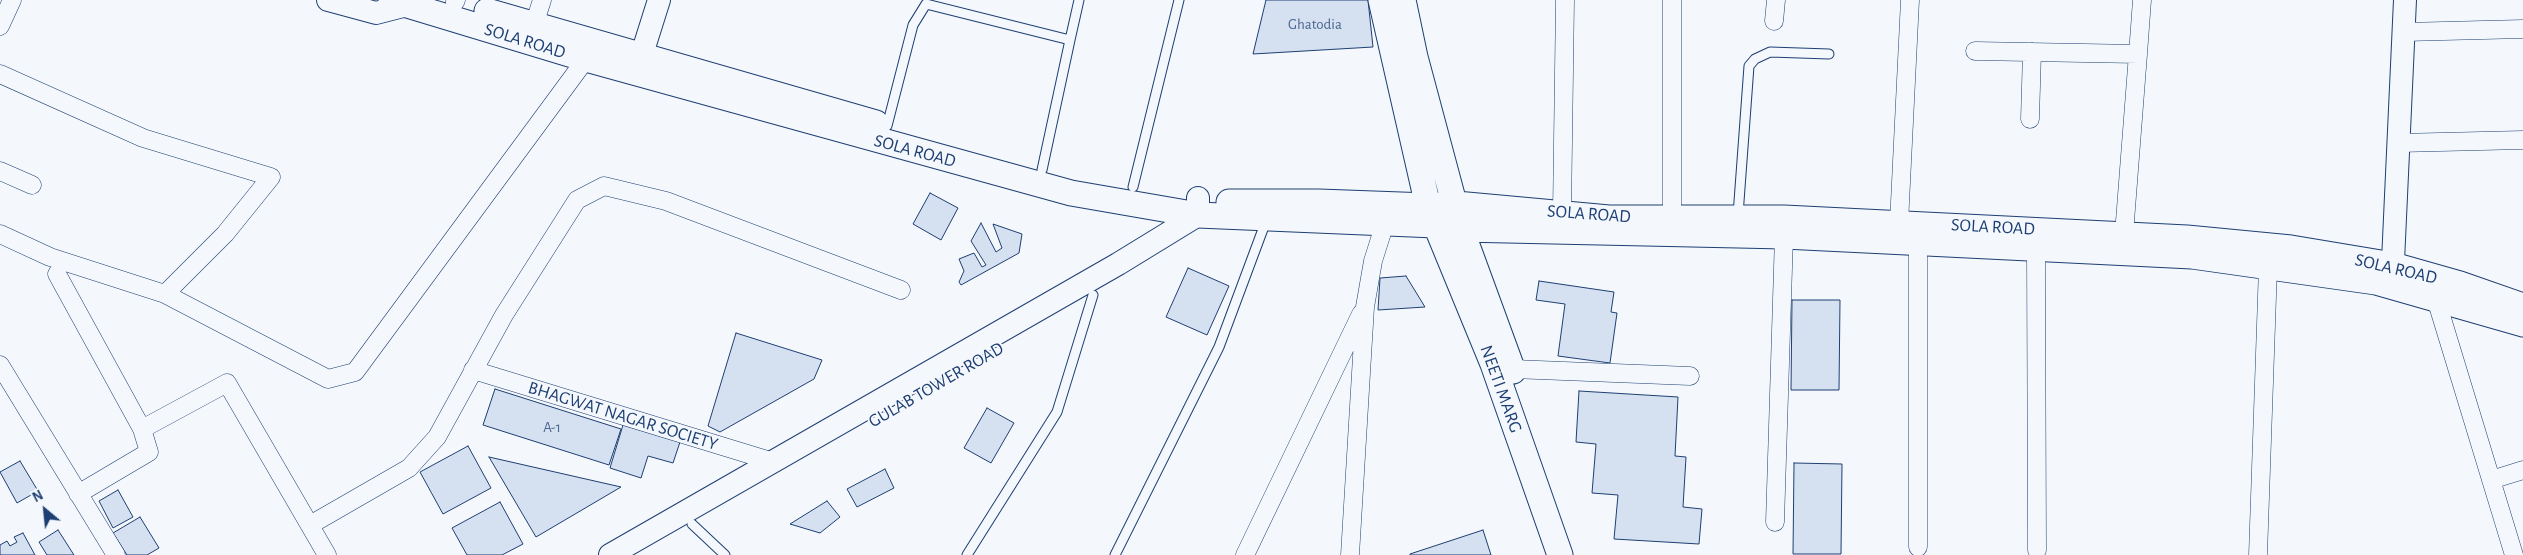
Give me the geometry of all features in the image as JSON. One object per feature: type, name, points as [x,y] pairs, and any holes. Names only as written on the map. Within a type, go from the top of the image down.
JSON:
[{"type":"main road","name":"NEETI MARG","points":[[1381,0],[1432,216],[1493,364],[1560,555]]},
{"type":"main road","points":[[1403,0],[1415,57],[1456,204],[1461,229],[1513,369],[1577,555]]},
{"type":"main road","name":"SOLA ROAD","points":[[454,1],[534,25],[639,64],[1071,193],[1208,208],[1319,202],[1432,216],[1461,229],[1652,235],[1784,236],[2192,256],[2376,282],[2392,276],[2436,299],[2523,324]]},
{"type":"main road","name":"SOLA ROAD","points":[[399,2],[586,59],[639,64],[887,126],[1066,176],[1133,187],[1208,208],[1266,220],[1386,224],[1432,216],[1456,204],[1609,218],[1738,218],[1899,223],[2187,238],[2291,248],[2392,276],[2460,284],[2523,306]]},
{"type":"street","points":[[0,26],[12,0]]},
{"type":"street","points":[[328,0],[376,13],[399,2]]},
{"type":"street","points":[[534,25],[542,0]]},
{"type":"street","points":[[639,64],[659,0]]},
{"type":"street","points":[[1562,213],[1565,0]]},
{"type":"street","points":[[1672,0],[1672,218]]},
{"type":"street","points":[[1774,21],[1776,0]]},
{"type":"street","points":[[1899,223],[1910,0]]},
{"type":"street","points":[[2124,234],[2142,0]]},
{"type":"street","points":[[2392,276],[2405,0]]},
{"type":"street","points":[[2404,32],[2523,29]]},
{"type":"street","points":[[1976,51],[2138,54]]},
{"type":"street","points":[[2030,119],[2032,52]]},
{"type":"street","points":[[0,234],[50,257],[164,294],[328,379],[355,372],[586,59]]},
{"type":"street","points":[[0,74],[143,138],[271,177],[225,234],[164,294]]},
{"type":"street","points":[[2398,143],[2523,140]]},
{"type":"street","points":[[0,171],[32,185]]},
{"type":"street","points":[[310,525],[409,468],[437,437],[472,370],[504,315],[577,200],[604,186],[666,201],[901,290]]},
{"type":"street","points":[[610,555],[1118,264],[1208,208]]},
{"type":"street","name":"GULAB TOWER ROAD","points":[[639,555],[1093,295],[1208,208]]},
{"type":"street","points":[[1350,555],[1365,307],[1373,261],[1386,224]]},
{"type":"street","points":[[1774,522],[1784,236]]},
{"type":"street","points":[[1918,242],[1918,547]]},
{"type":"street","points":[[2036,248],[2037,550]]},
{"type":"street","points":[[2258,555],[2268,267]]},
{"type":"street","points":[[57,274],[142,429],[149,452],[78,494]]},
{"type":"street","points":[[2436,299],[2514,555]]},
{"type":"street","points":[[1245,555],[1365,307]]},
{"type":"street","points":[[0,365],[116,555]]},
{"type":"street","points":[[1513,369],[1690,376]]},
{"type":"street","name":"BHAGWAT NAGAR SOCIETY","points":[[472,370],[774,462]]},
{"type":"street","points":[[142,429],[227,383],[327,555]]},
{"type":"street","points":[[2491,480],[2523,470]]},
{"type":"lane","points":[[1042,170],[1080,0]]},
{"type":"lane","points":[[1133,187],[1179,0]]},
{"type":"lane","points":[[887,126],[913,24],[926,4],[1070,40]]},
{"type":"lane","points":[[1738,218],[1749,66],[1755,59],[1770,52],[1829,54]]},
{"type":"lane","points":[[1115,555],[1219,347],[1266,220]]},
{"type":"lane","points":[[967,555],[1057,412],[1093,295]]},
{"type":"lane","points":[[692,524],[725,555]]},
{"type":"building","points":[[1266,0],[1368,0],[1373,47],[1253,54]]},
{"type":"building","points":[[930,193],[958,208],[941,240],[913,224]]},
{"type":"building","points":[[981,223],[996,252],[1002,248],[993,224],[1022,234],[1019,253],[961,285],[959,282],[964,271],[959,259],[974,253],[982,267],[986,265],[971,241]]},
{"type":"building","points":[[1188,268],[1229,286],[1207,335],[1166,317]]},
{"type":"building","points":[[1406,276],[1425,307],[1378,310],[1380,278]]},
{"type":"building","points":[[1539,281],[1614,292],[1611,312],[1617,313],[1610,363],[1558,356],[1565,304],[1536,300]]},
{"type":"building","points":[[1792,300],[1840,300],[1839,390],[1791,390]]},
{"type":"building","points":[[736,333],[822,360],[814,379],[720,432],[708,426]]},
{"type":"building","points":[[495,389],[621,429],[609,465],[483,425]]},
{"type":"building","points":[[1579,391],[1678,397],[1675,456],[1686,457],[1683,507],[1702,509],[1699,544],[1614,539],[1618,495],[1592,493],[1596,444],[1576,442]]},
{"type":"building","points":[[987,408],[1014,423],[991,463],[964,448]]},
{"type":"building","points":[[623,425],[680,442],[673,463],[648,456],[641,478],[610,468]]},
{"type":"building","points":[[468,446],[491,488],[443,514],[420,472]]},
{"type":"building","points":[[489,457],[621,487],[536,537]]},
{"type":"building","points":[[20,461],[38,491],[17,503],[0,472]]},
{"type":"building","points":[[1794,463],[1842,464],[1841,554],[1793,554]]},
{"type":"building","points":[[885,469],[894,488],[857,507],[847,489]]},
{"type":"building","points":[[118,490],[133,517],[113,528],[99,501]]},
{"type":"building","points":[[827,501],[840,517],[820,533],[790,524]]},
{"type":"building","points":[[500,502],[523,544],[502,555],[467,555],[452,528]]},
{"type":"building","points":[[140,517],[159,548],[147,555],[127,555],[113,533]]},
{"type":"building","points":[[58,530],[74,555],[47,555],[39,542]]},
{"type":"building","points":[[1483,530],[1491,555],[1410,555],[1410,554]]},
{"type":"building","points":[[23,533],[35,555],[0,555],[0,545],[7,541],[10,546],[17,542],[14,537]]}]
